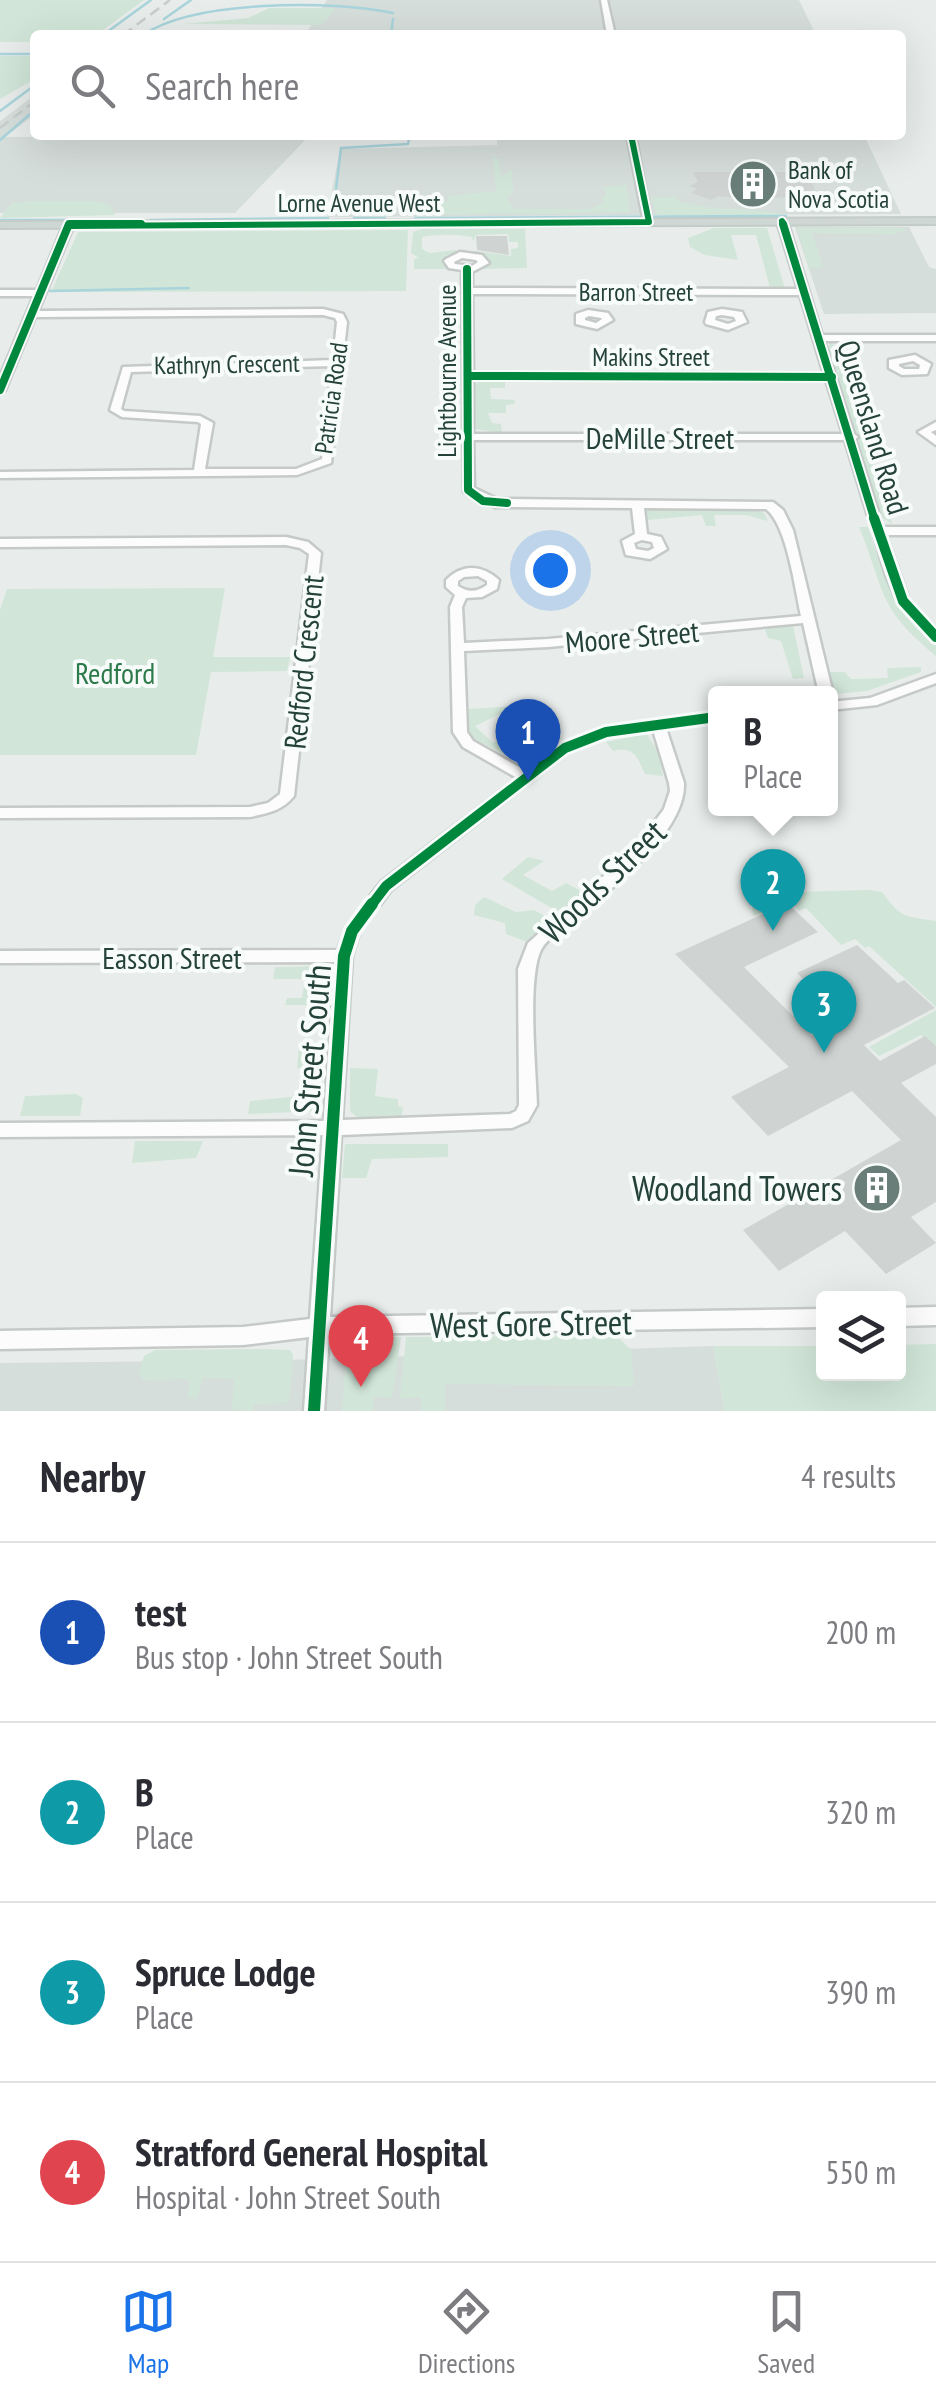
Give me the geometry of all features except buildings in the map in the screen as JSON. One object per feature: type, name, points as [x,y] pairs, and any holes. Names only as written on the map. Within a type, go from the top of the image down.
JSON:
[{"type":"main road","name":"Lorne Avenue West","points":[[0,225],[936,221]]},
{"type":"street","points":[[604,0],[610,30]]},
{"type":"street","points":[[632,140],[650,222]]},
{"type":"street","name":"Queensland Road","points":[[782,222],[903,602],[936,637]]},
{"type":"street","points":[[0,390],[69,224]]},
{"type":"street","name":"Lightbourne Avenue","points":[[466,270],[470,376],[468,490],[483,500],[756,503],[772,508],[785,524],[824,686]]},
{"type":"street","name":"Barron Street","points":[[468,291],[804,292]]},
{"type":"street","points":[[590,292],[592,312]]},
{"type":"street","points":[[718,292],[722,312]]},
{"type":"street","points":[[0,293],[40,293]]},
{"type":"street","name":"Patricia Road","points":[[0,475],[297,472],[327,461],[342,322],[339,316],[323,312],[32,314]]},
{"type":"street","points":[[819,338],[936,338]]},
{"type":"street","points":[[900,338],[909,358]]},
{"type":"street","points":[[0,353],[16,353]]},
{"type":"street","name":"Kathryn Crescent","points":[[199,473],[208,423],[115,410],[128,369],[338,362]]},
{"type":"street","name":"Makins Street","points":[[470,376],[832,377]]},
{"type":"street","points":[[936,425],[924,432],[936,442]]},
{"type":"street","name":"DeMille Street","points":[[468,436],[852,437]]},
{"type":"street","points":[[638,504],[641,536]]},
{"type":"street","points":[[880,530],[936,531]]},
{"type":"street","name":"Redford Crescent","points":[[0,543],[286,541],[304,545],[315,554],[288,796],[281,802],[250,812],[0,813]]},
{"type":"street","points":[[462,594],[456,607],[462,738],[525,776]]},
{"type":"street","name":"Moore Street","points":[[457,647],[548,643],[807,619]]},
{"type":"street","points":[[838,704],[872,702],[936,678]]},
{"type":"street","name":"John Street South","points":[[314,1411],[330,1128],[344,956],[352,932],[386,886],[525,776],[584,739],[708,718]]},
{"type":"street","name":"Woods Street","points":[[0,1130],[330,1128],[512,1121],[522,1116],[528,1105],[529,955],[536,943],[649,844],[670,815],[677,787],[658,724]]},
{"type":"street","name":"Easson Street","points":[[0,957],[344,956]]},
{"type":"street","points":[[906,1316],[936,1316]]},
{"type":"street","name":"West Gore Street","points":[[0,1340],[170,1338],[344,1324],[816,1318]]},
{"type":"shaded area","points":[[327,0],[799,0],[814,30],[308,30]]},
{"type":"shaded area","points":[[30,99],[30,118],[5,137],[305,140],[235,213],[0,213],[0,121]]},
{"type":"shaded area","points":[[497,140],[866,140],[901,214],[327,217],[340,149],[497,145]]},
{"type":"shaded area","points":[[795,227],[909,227],[929,267],[936,269],[936,313],[824,314]]},
{"type":"shaded area","points":[[713,1346],[725,1411],[0,1411],[0,1363],[286,1360]]},
{"type":"green space","points":[[0,0],[144,0],[103,30],[30,30],[30,42],[0,42]]},
{"type":"green space","points":[[269,8],[336,8],[321,25],[183,24],[248,18]]},
{"type":"green space","points":[[0,56],[30,56],[30,82],[0,99]]},
{"type":"green space","points":[[493,158],[498,158],[501,177],[512,170],[513,192],[507,198],[513,209],[589,209],[606,202],[600,198],[606,197],[605,188],[600,187],[626,185],[630,212],[407,215],[410,205],[496,191]]},
{"type":"green space","points":[[651,197],[676,197],[675,200],[704,207],[763,211],[790,218],[675,218],[656,214]]},
{"type":"green space","points":[[97,201],[111,206],[115,215],[0,218],[12,203]]},
{"type":"green space","points":[[714,228],[767,228],[785,289],[770,288],[756,235],[731,235],[738,260],[705,255],[690,247],[688,238]]},
{"type":"green space","points":[[797,228],[906,229],[896,234],[812,233],[823,267],[809,268]]},
{"type":"green space","points":[[525,229],[527,268],[479,269],[485,265],[475,251],[511,256],[511,249],[518,248],[518,242],[509,242],[508,234],[476,235],[473,242],[472,237],[460,235],[422,237],[422,249],[430,253],[456,250],[455,255],[443,255],[449,256],[447,263],[454,269],[414,269],[414,259],[419,258],[411,253],[413,232]]},
{"type":"green space","points":[[408,230],[406,291],[51,292],[78,232]]},
{"type":"green space","points":[[833,343],[892,524],[883,518],[837,377],[836,372],[840,371],[835,370]]},
{"type":"green space","points":[[483,380],[505,380],[505,388],[490,388],[491,399],[515,400],[514,404],[506,405],[506,413],[488,413],[492,423],[501,424],[502,433],[474,429],[473,385]]},
{"type":"green space","points":[[646,510],[754,510],[764,513],[768,521],[746,515],[714,515],[716,526],[706,526],[702,515],[647,520]]},
{"type":"green space","points":[[859,527],[868,527],[892,590],[936,643],[936,656],[892,611]]},
{"type":"green space","name":"Redford","points":[[225,588],[213,657],[290,657],[287,671],[211,672],[196,755],[0,755],[0,610],[7,589]]},
{"type":"green space","points":[[793,626],[804,678],[793,679],[781,641],[768,638],[764,627]]},
{"type":"green space","points":[[921,667],[921,672],[867,691],[838,694],[838,686],[831,686],[829,672],[845,672],[851,679],[888,678],[887,668]]},
{"type":"green space","points":[[517,706],[475,726],[493,743],[505,737],[536,747],[517,761],[467,735],[467,709]]},
{"type":"green space","points":[[647,734],[658,752],[663,776],[645,774],[634,754],[613,751],[606,742]]},
{"type":"green space","points":[[528,857],[544,861],[523,875],[552,891],[566,883],[583,892],[560,913],[502,879]]},
{"type":"green space","points":[[882,892],[904,914],[936,921],[936,1007],[869,946],[865,948],[855,939],[841,945],[806,908],[799,911],[793,902],[753,916],[751,893]]},
{"type":"green space","points":[[484,897],[516,912],[534,910],[552,920],[528,942],[506,934],[505,923],[474,915],[475,905]]},
{"type":"green space","points":[[329,966],[328,1005],[285,1005],[287,998],[302,998],[305,979],[273,979],[275,967]]},
{"type":"green space","points":[[936,1010],[936,1046],[921,1035],[879,1056],[869,1047]]},
{"type":"green space","points":[[299,1045],[324,1045],[319,1111],[248,1114],[250,1101],[312,1095],[315,1068],[297,1068]]},
{"type":"green space","points":[[350,1068],[378,1069],[375,1096],[398,1099],[398,1106],[403,1107],[401,1118],[358,1118],[350,1111]]},
{"type":"green space","points":[[76,1094],[83,1098],[80,1116],[20,1116],[25,1096]]},
{"type":"green space","points":[[135,1141],[203,1141],[196,1158],[132,1163]]},
{"type":"green space","points":[[345,1144],[448,1144],[448,1157],[372,1159],[366,1178],[342,1178]]},
{"type":"green space","points":[[617,1336],[631,1350],[634,1386],[445,1384],[445,1411],[421,1411],[421,1398],[400,1398],[406,1337]]},
{"type":"green space","points":[[401,1337],[392,1398],[374,1397],[373,1411],[342,1411],[348,1339]]},
{"type":"green space","points":[[936,1344],[936,1411],[725,1411],[713,1346],[816,1346],[816,1381],[906,1381],[906,1345]]},
{"type":"green space","points":[[155,1350],[290,1350],[293,1355],[289,1403],[254,1404],[253,1411],[232,1409],[234,1379],[203,1378],[197,1399],[188,1398],[190,1382],[186,1379],[143,1380],[139,1371],[144,1356]]},
{"type":"waterway","points":[[110,30],[151,0]]},
{"type":"waterway","points":[[164,19],[191,0]]},
{"type":"waterway","points":[[153,30],[195,15],[264,6],[335,6],[393,13]]},
{"type":"waterway","points":[[392,30],[393,19]]},
{"type":"waterway","points":[[0,54],[30,54]]},
{"type":"waterway","points":[[0,111],[30,89]]},
{"type":"waterway","points":[[0,140],[30,114]]},
{"type":"waterway","points":[[333,214],[341,148],[408,144],[409,140]]},
{"type":"waterway","points":[[415,218],[786,216]]},
{"type":"waterway","points":[[150,220],[328,218]]},
{"type":"waterway","points":[[354,218],[385,218]]},
{"type":"waterway","points":[[0,220],[80,220]]},
{"type":"waterway","points":[[87,220],[104,220]]},
{"type":"waterway","points":[[50,291],[189,288]]},
{"type":"railway","points":[[130,30],[170,0]]},
{"type":"railway","points":[[0,128],[30,105]]},
{"type":"cycle path","points":[[0,390],[69,224],[649,222],[632,140]]},
{"type":"cycle path","points":[[782,221],[892,575],[903,601],[936,637]]},
{"type":"cycle path","points":[[467,269],[468,490],[483,501],[507,503]]},
{"type":"cycle path","points":[[469,376],[832,377]]},
{"type":"cycle path","points":[[314,1411],[344,956],[352,931],[386,886],[565,748],[606,732],[708,718]]},
{"type":"place","name":"Bank of Nova Scotia","points":[[753,184]]},
{"type":"place","name":"test","points":[[528,781]]},
{"type":"place","name":"B","points":[[773,931]]},
{"type":"place","name":"Spruce Lodge","points":[[824,1053]]},
{"type":"place","name":"Woodland Towers","points":[[877,1188]]},
{"type":"place","name":"Stratford General Hospital","points":[[361,1387]]}]
